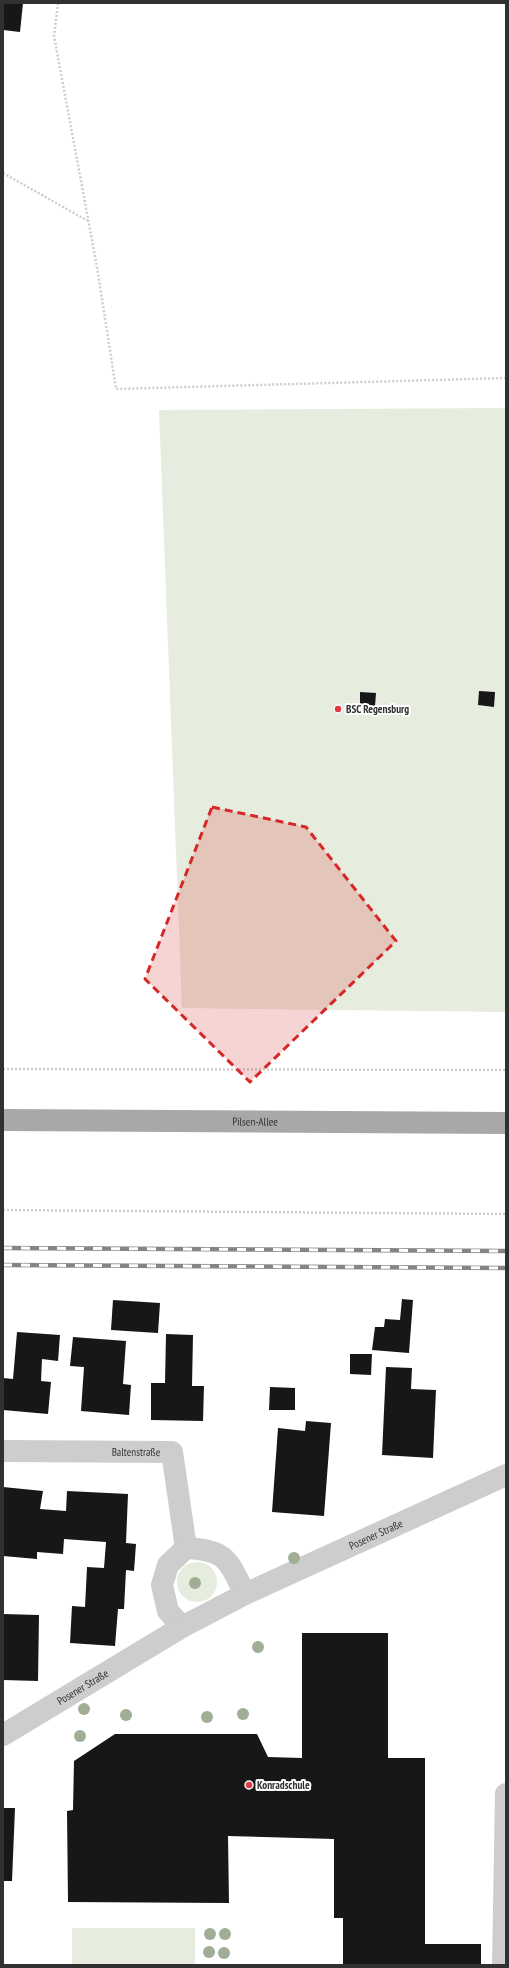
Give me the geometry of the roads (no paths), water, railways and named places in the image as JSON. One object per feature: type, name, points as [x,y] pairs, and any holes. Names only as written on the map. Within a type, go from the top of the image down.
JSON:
[{"type":"main road","name":"Pilsen-Allee","points":[[3,1120],[506,1123]]},
{"type":"street","name":"Baltenstraße","points":[[3,1451],[172,1452],[186,1548]]},
{"type":"street","name":"Posener Straße","points":[[3,1735],[182,1627],[245,1594],[506,1474]]},
{"type":"street","points":[[182,1627],[168,1611],[162,1585],[168,1565],[186,1548],[207,1549],[227,1559],[245,1594]]},
{"type":"street","points":[[504,1957],[506,1794]]},
{"type":"railway","points":[[3,1248],[506,1251]]},
{"type":"railway","points":[[3,1265],[506,1268]]},
{"type":"place","name":"BSC Regensburg","points":[[338,709]]},
{"type":"place","name":"Konradschule","points":[[249,1785]]}]
